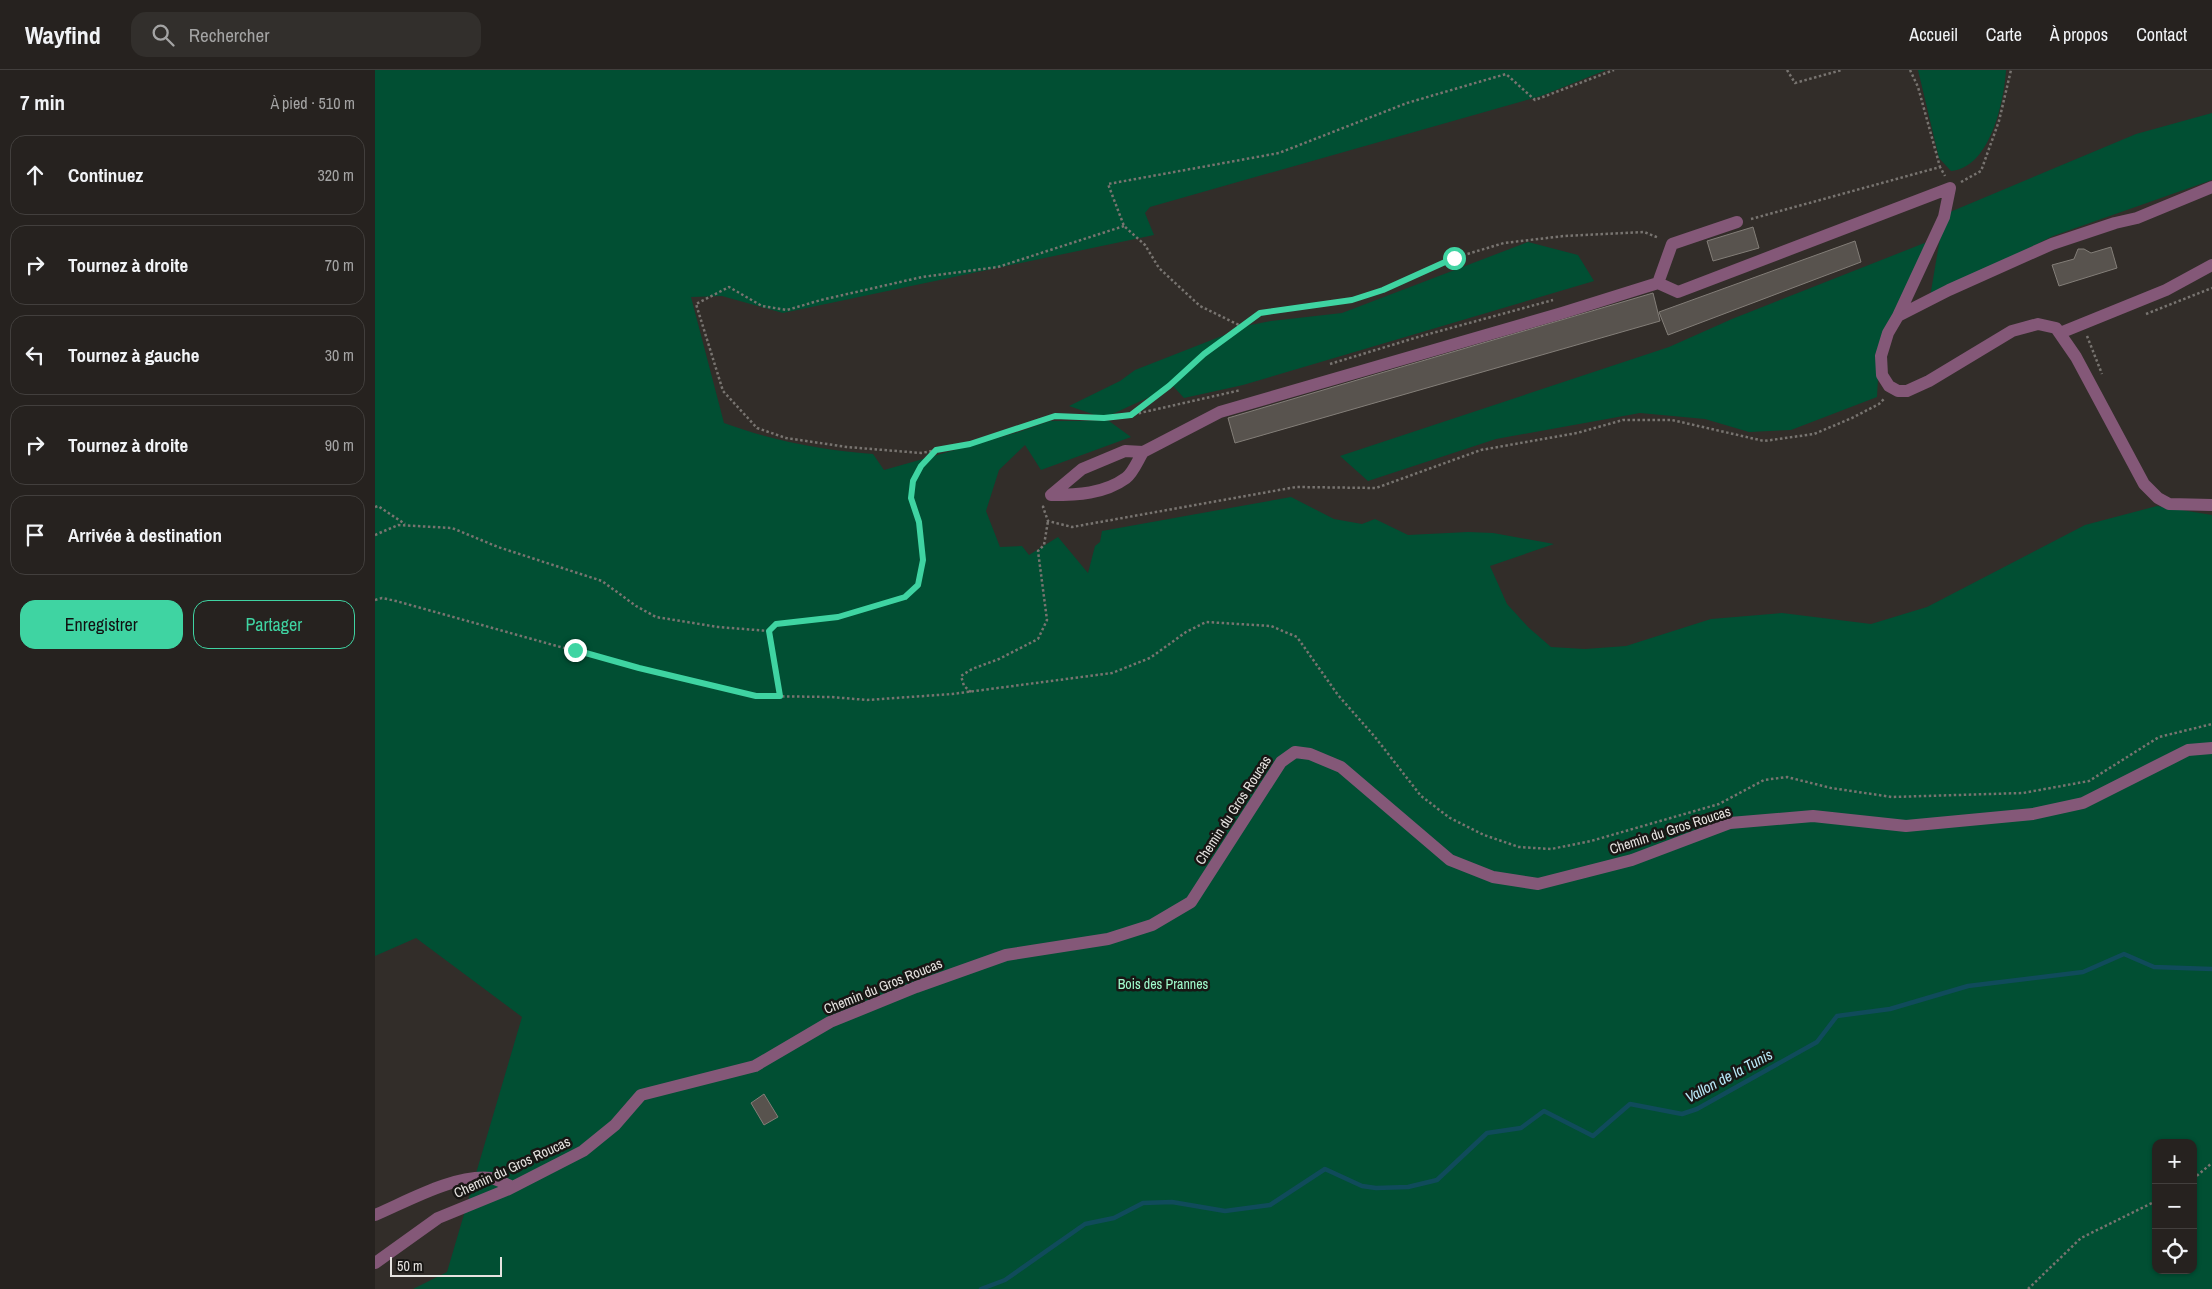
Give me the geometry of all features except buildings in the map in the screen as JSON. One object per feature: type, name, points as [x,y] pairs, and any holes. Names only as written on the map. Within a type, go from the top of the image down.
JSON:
[{"type":"street","points":[[1898,316],[1949,290],[2052,244],[2115,223],[2137,218],[2212,187]]},
{"type":"street","points":[[1051,495],[1082,469],[1125,451],[1143,452],[1220,412],[1553,316],[1658,283],[1678,292],[1950,188]]},
{"type":"street","points":[[1950,188],[1944,217],[1898,316],[1888,333],[1881,356],[1882,375],[1889,386],[1898,391],[1907,391],[1929,381],[2012,331],[2038,324],[2056,328],[2076,357],[2144,484],[2158,498],[2169,504],[2212,505]]},
{"type":"street","points":[[1658,283],[1672,244],[1737,222]]},
{"type":"street","points":[[2060,333],[2166,290],[2212,265]]},
{"type":"street","points":[[1051,495],[1078,495],[1103,490],[1127,478],[1143,452]]},
{"type":"street","name":"Chemin du Gros Roucas","points":[[375,1263],[438,1218],[513,1187],[583,1151],[615,1125],[641,1095],[755,1066],[830,1022],[916,987],[1006,956],[1108,939],[1152,925],[1191,902],[1281,762],[1295,752],[1310,754],[1341,767],[1450,860],[1493,877],[1538,884],[1633,860],[1730,823],[1813,816],[1906,826],[2033,814],[2083,803],[2187,750],[2212,748]]},
{"type":"street","points":[[375,1216],[443,1186],[473,1178],[493,1178],[513,1187]]},
{"type":"path","points":[[1243,327],[1200,306],[1159,268],[1145,245],[1124,226],[1109,184],[1279,153],[1407,103],[1506,74],[1535,100],[1614,70]]},
{"type":"path","points":[[1787,70],[1795,82],[1842,70]]},
{"type":"path","points":[[1910,70],[1917,87],[1940,167],[1950,188],[1981,170],[1999,121],[2011,70]]},
{"type":"path","points":[[1737,222],[1940,167]]},
{"type":"path","points":[[1124,226],[998,267],[922,277],[821,300],[787,310],[762,306],[729,287],[696,304],[723,391],[757,428],[786,438],[847,447],[921,452],[970,444],[1055,416],[1104,418],[1131,415],[1203,400],[1247,388]]},
{"type":"path","points":[[1131,415],[1169,386],[1204,354],[1260,313],[1352,300],[1383,290],[1454,258],[1504,243],[1564,236],[1644,232],[1672,244]]},
{"type":"path","points":[[2141,316],[2212,288]]},
{"type":"path","points":[[1328,365],[1418,337],[1555,299]]},
{"type":"path","points":[[2095,333],[2086,336],[2105,380]]},
{"type":"path","points":[[1048,521],[1072,527],[1296,487],[1376,488],[1481,450],[1577,433],[1623,420],[1672,420],[1765,442],[1814,434],[1879,404],[1893,388]]},
{"type":"path","points":[[375,536],[398,525],[452,528],[497,547],[602,581],[636,606],[656,617],[718,627],[769,631],[776,624],[838,617],[905,597],[918,585],[923,560],[919,522],[911,498],[913,481],[921,466],[936,450]]},
{"type":"path","points":[[971,692],[964,686],[961,676],[972,668],[999,659],[1038,638],[1047,620],[1038,551],[1045,545],[1048,521],[1043,507],[1051,495]]},
{"type":"path","points":[[375,507],[378,506],[407,525]]},
{"type":"path","points":[[375,600],[382,598],[405,603],[639,668],[756,696],[831,697],[867,700],[971,692],[1112,672],[1150,658],[1186,632],[1206,622],[1271,626],[1297,637],[1338,695],[1375,737],[1421,796],[1450,818],[1484,835],[1519,847],[1551,848],[1591,842],[1719,804],[1764,780],[1787,778],[1831,788],[1892,796],[2023,793],[2089,781],[2159,737],[2212,724]]},
{"type":"path","points":[[769,631],[780,696]]},
{"type":"path","points":[[2197,1176],[2212,1163]]},
{"type":"path","points":[[2028,1289],[2081,1238],[2152,1203]]},
{"type":"green space","name":"Bois des Prannes","points":[[375,70],[1606,70],[1541,96],[1150,207],[1145,213],[1154,235],[783,313],[722,296],[691,297],[724,423],[761,435],[816,447],[873,454],[884,470],[1019,432],[1050,421],[1109,421],[1131,437],[1041,470],[1025,445],[999,470],[986,511],[1000,547],[1022,546],[1029,555],[1058,537],[1088,573],[1095,546],[1100,542],[1102,531],[1291,497],[1334,519],[1362,524],[1375,519],[1408,535],[1468,532],[1493,533],[1554,544],[1490,566],[1507,604],[1528,627],[1551,647],[1585,649],[1626,646],[1711,619],[1782,613],[1871,624],[1927,607],[2085,525],[2157,506],[2212,515],[2212,1289],[413,1289],[447,1272],[522,1017],[416,938],[375,956]]},
{"type":"green space","points":[[1918,70],[2006,70],[2002,99],[1992,131],[1985,146],[1976,158],[1964,167],[1951,171],[1939,158]]},
{"type":"green space","points":[[2212,113],[2212,180],[2053,236],[1930,297],[1941,232],[1950,212],[2136,134]]},
{"type":"green space","points":[[1528,242],[1578,255],[1594,281],[1243,385],[1184,398],[1173,386],[1104,418],[1069,406],[1120,381],[1135,370],[1250,325],[1342,313]]},
{"type":"green space","points":[[1927,242],[1880,342],[1877,397],[1791,430],[1749,432],[1705,419],[1640,413],[1496,439],[1368,481],[1340,456],[1669,347],[1732,319]]},
{"type":"waterway","name":"Vallon de la Tunis","points":[[981,1289],[1005,1280],[1085,1224],[1114,1218],[1143,1203],[1172,1202],[1225,1211],[1270,1205],[1325,1169],[1362,1186],[1376,1188],[1408,1187],[1437,1180],[1487,1133],[1521,1128],[1544,1111],[1593,1136],[1630,1104],[1682,1114],[1697,1109],[1817,1042],[1837,1016],[1890,1009],[1968,986],[2083,972],[2124,954],[2154,967],[2212,969]]},
{"type":"route","points":[[575,650],[639,668],[756,696],[780,696],[769,631],[776,624],[838,617],[905,597],[918,585],[923,560],[919,522],[911,498],[913,481],[921,466],[936,450],[970,444],[1055,416],[1104,418],[1131,415],[1169,386],[1204,354],[1260,313],[1352,300],[1383,290],[1454,258]]}]
